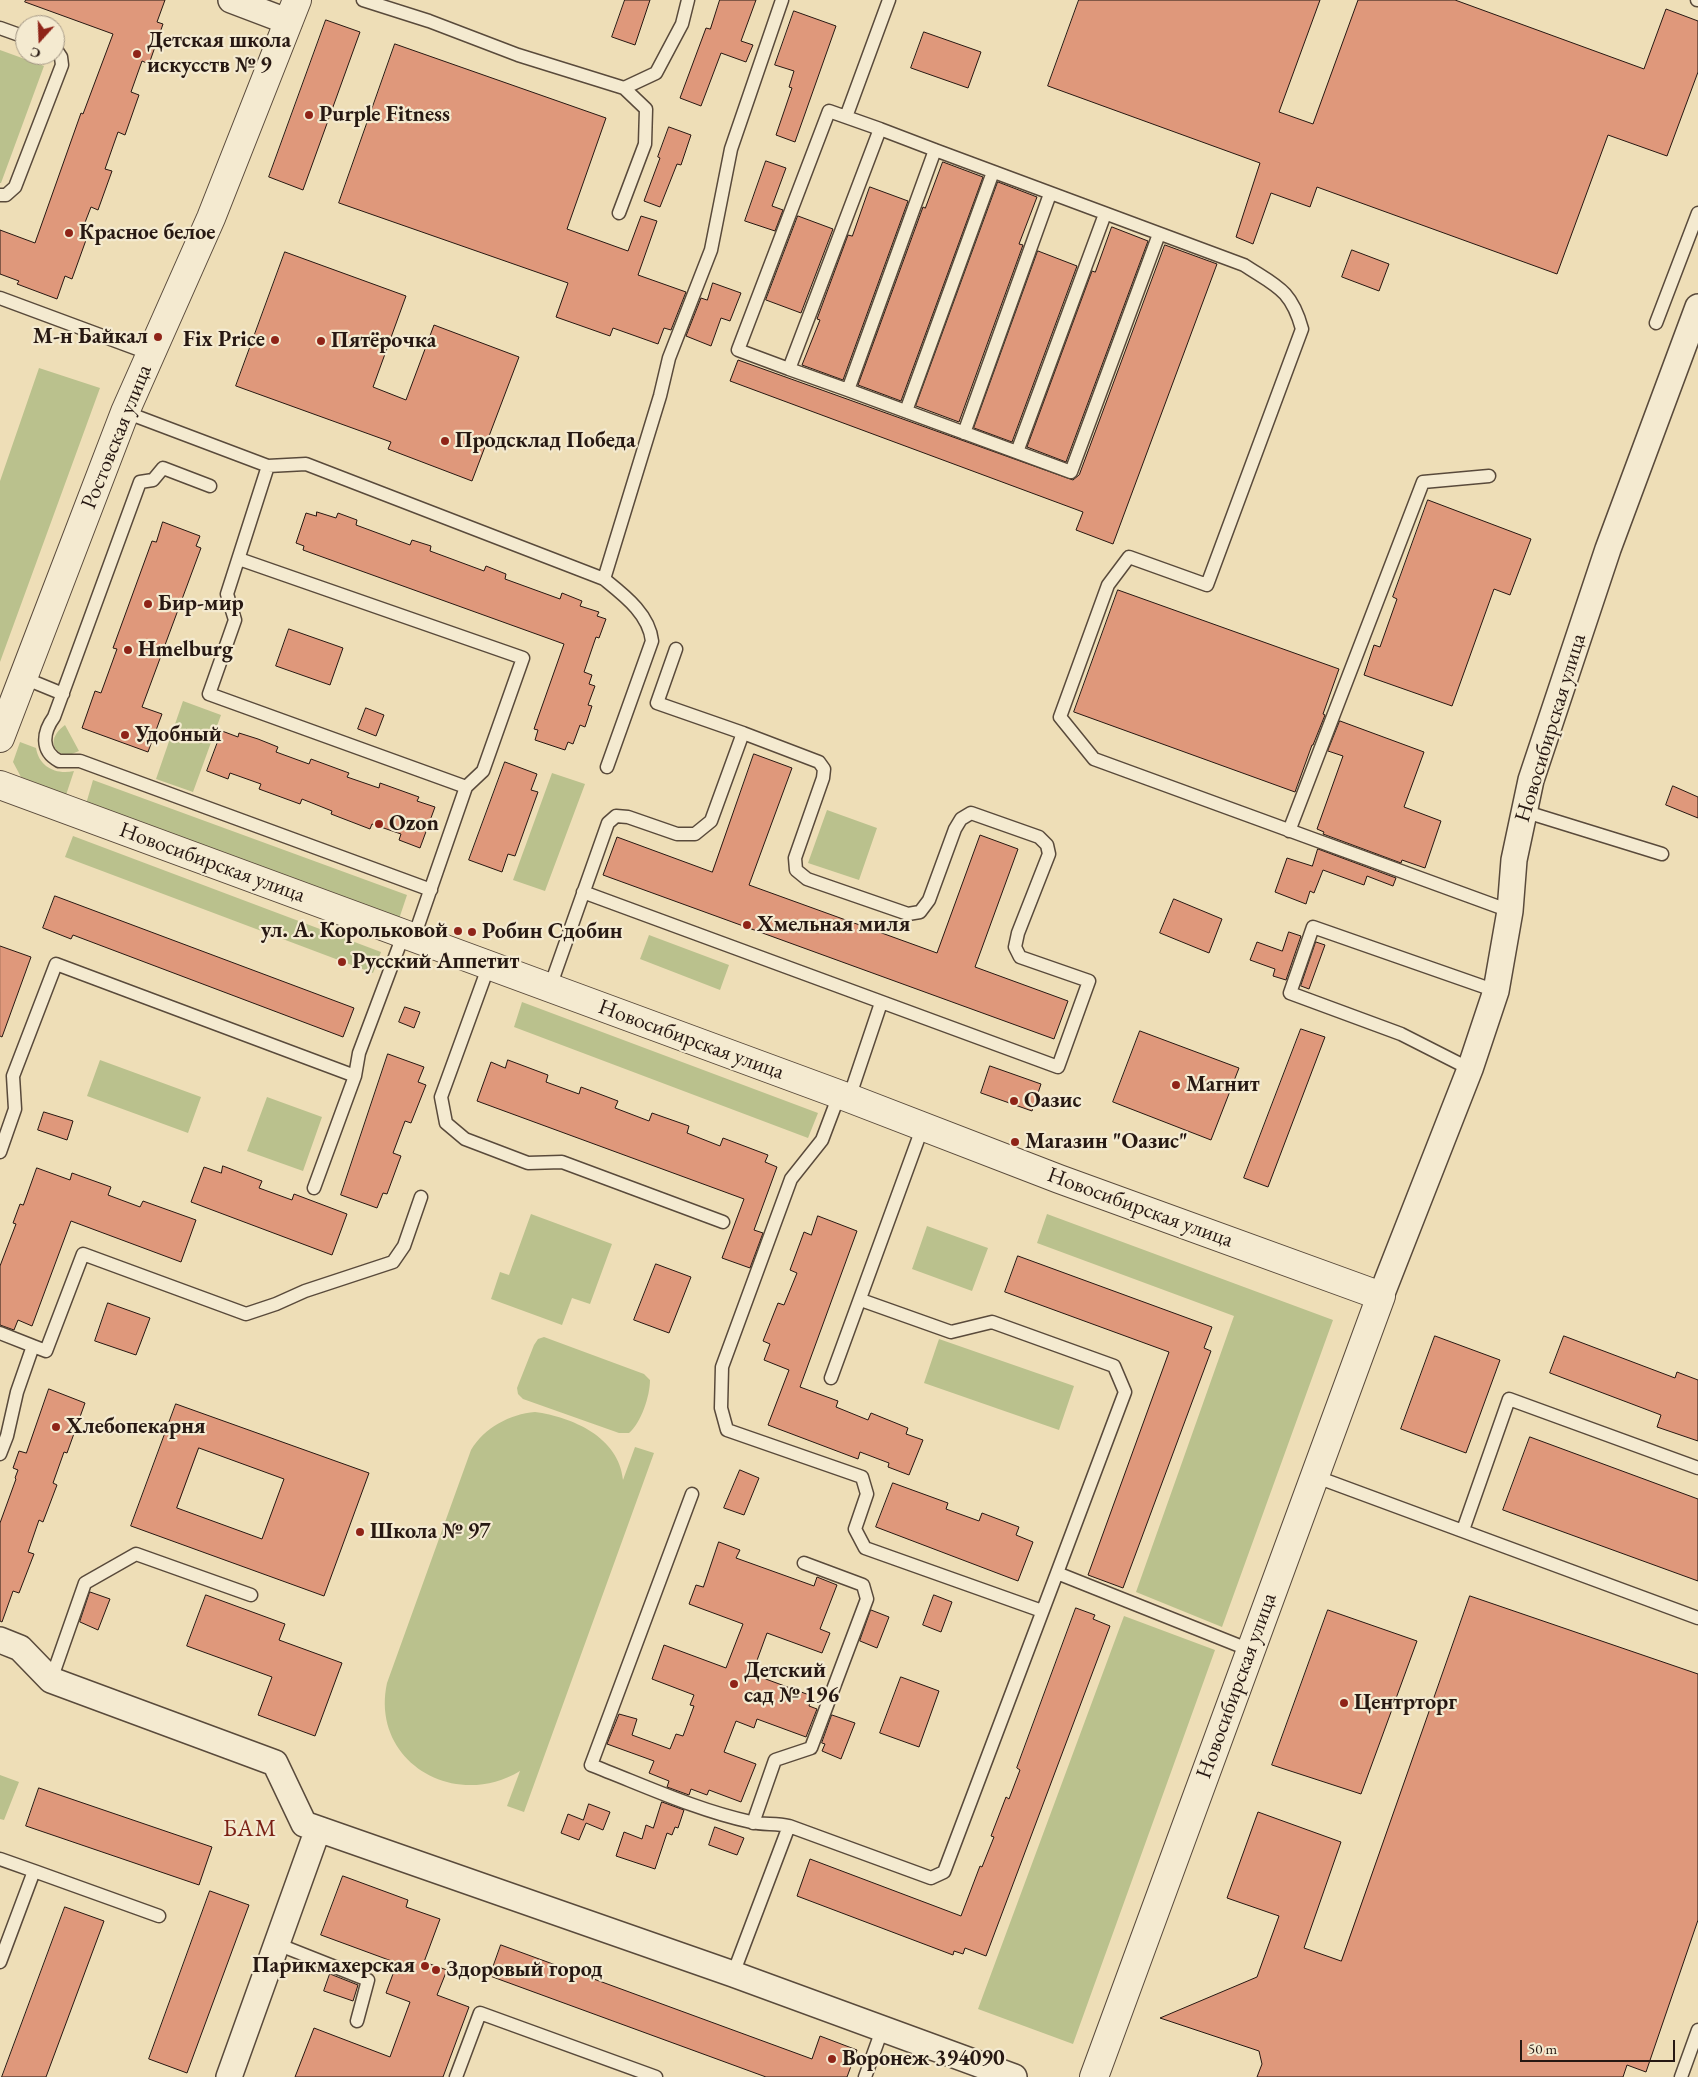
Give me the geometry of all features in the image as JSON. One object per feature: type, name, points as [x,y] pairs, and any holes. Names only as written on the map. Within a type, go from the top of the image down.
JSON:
[{"type":"street","points":[[230,0],[293,11]]},
{"type":"street","name":"Ростовская улица","points":[[0,738],[125,412],[211,218],[293,11]]},
{"type":"street","name":"Новосибирская улица","points":[[1094,2077],[1380,1296],[1470,1069],[1496,991],[1510,911],[1514,860],[1531,780],[1608,549],[1698,307]]},
{"type":"street","name":"Новосибирская улица","points":[[0,785],[550,987],[923,1126],[1059,1179],[1380,1296]]},
{"type":"street","points":[[0,1640],[20,1648],[51,1680],[275,1764],[304,1824],[733,1974],[1014,2077]]},
{"type":"street","points":[[229,2077],[318,1829]]},
{"type":"lane","points":[[363,0],[378,2],[518,55],[624,88],[646,109],[645,144],[619,213]]},
{"type":"lane","points":[[624,88],[656,73],[682,24],[688,0]]},
{"type":"lane","points":[[604,579],[660,396],[669,358],[710,250],[731,149],[782,0]]},
{"type":"lane","points":[[846,117],[889,0]]},
{"type":"lane","points":[[0,28],[15,33]]},
{"type":"lane","points":[[0,195],[6,195],[15,187],[62,65]]},
{"type":"lane","points":[[1159,234],[1071,472],[738,350],[829,111],[936,150],[1244,266],[1277,286],[1289,297],[1297,309],[1302,329],[1207,585],[1129,557],[1108,586],[1060,717],[1094,759],[1289,832],[1510,911]]},
{"type":"lane","points":[[789,369],[880,130]]},
{"type":"lane","points":[[848,390],[936,150]]},
{"type":"lane","points":[[906,411],[992,172]]},
{"type":"lane","points":[[964,433],[1050,194]]},
{"type":"lane","points":[[1656,323],[1698,213]]},
{"type":"lane","points":[[1017,452],[1104,214]]},
{"type":"lane","points":[[0,298],[151,354]]},
{"type":"lane","points":[[125,412],[268,466],[306,464],[604,579],[628,598],[650,628],[652,641],[607,767]]},
{"type":"lane","points":[[268,466],[227,594],[235,620],[210,694],[466,787]]},
{"type":"lane","points":[[210,486],[163,468],[153,480],[140,482],[63,694],[45,736],[46,747],[51,756],[58,761],[80,761],[431,890]]},
{"type":"lane","points":[[1289,832],[1423,482],[1489,476]]},
{"type":"lane","points":[[239,558],[523,658],[483,770],[466,787],[431,890],[409,935],[360,1054],[355,1076],[314,1188]]},
{"type":"lane","points":[[583,892],[1058,1067],[1089,981],[1020,957],[1016,947],[1018,933],[1049,854],[1047,845],[1039,837],[972,813],[961,819],[955,829],[929,900],[920,912],[908,914],[807,879],[796,870],[795,858],[823,778],[824,769],[819,762],[657,703],[676,648]]},
{"type":"lane","points":[[24,678],[63,694]]},
{"type":"lane","points":[[550,987],[608,823],[616,816],[628,816],[677,834],[695,834],[711,821],[743,733]]},
{"type":"lane","points":[[1524,811],[1662,854]]},
{"type":"lane","points":[[1470,1069],[1401,1034],[1290,993],[1313,928],[1496,991]]},
{"type":"lane","points":[[0,1152],[15,1108],[13,1076],[56,964],[355,1076]]},
{"type":"lane","points":[[489,965],[441,1097],[446,1122],[465,1139],[528,1163],[562,1162],[723,1222]]},
{"type":"lane","points":[[882,1003],[844,1097],[822,1140],[791,1179],[722,1367],[720,1408],[727,1430],[862,1477],[867,1494],[855,1529],[865,1548],[1042,1611]]},
{"type":"lane","points":[[831,1378],[923,1126]]},
{"type":"lane","points":[[0,1333],[46,1351],[83,1254],[246,1314],[276,1304],[305,1291],[393,1262],[404,1246],[421,1198]]},
{"type":"lane","points":[[692,1494],[591,1765],[701,1807],[753,1823],[778,1823],[789,1826],[931,1878],[944,1872],[1125,1392],[1114,1366],[992,1322],[951,1332],[861,1300]]},
{"type":"lane","points":[[0,1454],[7,1436],[17,1392],[33,1346]]},
{"type":"lane","points":[[1463,1530],[1509,1399],[1698,1468]]},
{"type":"lane","points":[[1314,1476],[1698,1618]]},
{"type":"lane","points":[[51,1680],[85,1583],[136,1554],[251,1596]]},
{"type":"lane","points":[[753,1823],[775,1760],[811,1748],[867,1599],[863,1585],[804,1563]]},
{"type":"lane","points":[[1057,1573],[1250,1650]]},
{"type":"lane","points":[[733,1974],[789,1826]]},
{"type":"lane","points":[[0,1859],[159,1916]]},
{"type":"lane","points":[[0,1962],[34,1871]]},
{"type":"lane","points":[[277,1944],[368,1980],[357,2021]]},
{"type":"lane","points":[[456,2077],[480,2013],[656,2077]]},
{"type":"lane","points":[[865,2077],[882,2030]]},
{"type":"lane","points":[[1682,2077],[1698,2030]]},
{"type":"green space","points":[[0,50],[15,55],[15,65],[44,66],[0,183]]},
{"type":"green space","points":[[39,368],[100,388],[0,662],[0,481]]},
{"type":"green space","points":[[183,701],[221,715],[193,792],[156,779]]},
{"type":"green space","points":[[65,725],[79,751],[67,756],[54,746],[54,738]]},
{"type":"green space","points":[[20,742],[36,748],[41,760],[49,768],[61,772],[74,771],[66,795],[21,777],[13,762]]},
{"type":"green space","points":[[552,773],[585,784],[545,891],[513,880]]},
{"type":"green space","points":[[93,780],[407,895],[399,919],[86,804]]},
{"type":"green space","points":[[827,810],[877,828],[859,880],[808,863]]},
{"type":"green space","points":[[73,836],[381,952],[373,973],[65,857]]},
{"type":"green space","points":[[649,935],[729,965],[720,990],[640,959]]},
{"type":"green space","points":[[522,1002],[818,1113],[808,1138],[514,1027]]},
{"type":"green space","points":[[100,1060],[201,1097],[188,1133],[87,1096]]},
{"type":"green space","points":[[267,1097],[322,1117],[303,1171],[247,1151]]},
{"type":"green space","points":[[531,1214],[612,1244],[590,1304],[572,1298],[562,1325],[491,1299],[500,1272],[509,1275]]},
{"type":"green space","points":[[1047,1214],[1333,1320],[1222,1627],[1136,1592],[1234,1316],[1037,1243]]},
{"type":"green space","points":[[927,1226],[988,1248],[972,1291],[912,1269]]},
{"type":"green space","points":[[544,1337],[644,1374],[650,1380],[644,1409],[629,1433],[619,1433],[523,1399],[518,1394],[517,1388],[534,1345],[538,1339]]},
{"type":"green space","points":[[939,1339],[1074,1386],[1059,1430],[924,1383]]},
{"type":"green space","points":[[535,1412],[578,1424],[603,1441],[613,1452],[620,1465],[623,1480],[635,1447],[654,1453],[524,1812],[507,1806],[520,1771],[495,1782],[469,1785],[444,1781],[422,1771],[404,1756],[391,1735],[385,1711],[387,1683],[471,1450],[483,1435],[498,1424],[516,1416]]},
{"type":"green space","points":[[1124,1616],[1215,1650],[1073,2044],[978,2009]]},
{"type":"green space","points":[[0,1775],[19,1782],[4,1820],[0,1819]]},
{"type":"building","points":[[26,0],[165,0],[157,22],[163,24],[149,64],[142,61],[131,92],[139,95],[125,135],[118,132],[105,169],[112,171],[98,210],[91,207],[79,238],[86,240],[72,279],[65,276],[57,299],[17,284],[19,281],[0,274],[0,230],[35,243],[81,113],[83,114],[113,34],[25,2]]},
{"type":"building","points":[[625,0],[650,0],[635,45],[612,37]]},
{"type":"building","points":[[720,0],[756,0],[741,41],[753,45],[746,62],[721,53],[701,106],[680,98],[706,28],[710,29]]},
{"type":"building","points":[[1079,0],[1320,0],[1279,112],[1313,124],[1358,0],[1455,0],[1644,69],[1666,9],[1698,21],[1698,72],[1667,156],[1608,135],[1557,274],[1317,187],[1310,207],[1271,193],[1253,244],[1236,237],[1260,163],[1048,86]]},
{"type":"building","points":[[794,11],[836,26],[795,142],[776,135],[792,88],[789,87],[794,71],[775,65]]},
{"type":"building","points":[[326,20],[360,32],[303,190],[269,177]]},
{"type":"building","points":[[924,32],[981,52],[968,88],[911,68]]},
{"type":"building","points":[[395,44],[606,118],[567,229],[628,251],[641,216],[657,221],[638,275],[686,292],[671,330],[664,328],[658,344],[613,328],[610,336],[556,317],[568,283],[339,203]]},
{"type":"building","points":[[669,127],[691,135],[681,165],[677,164],[660,207],[644,201]]},
{"type":"building","points":[[766,161],[786,168],[772,206],[783,210],[775,231],[745,221]]},
{"type":"building","points":[[943,162],[983,177],[901,401],[858,385],[923,207],[925,208]]},
{"type":"building","points":[[998,182],[1037,197],[1019,244],[1023,245],[959,422],[916,406]]},
{"type":"building","points":[[870,187],[908,201],[843,380],[802,365],[820,320],[817,319],[848,235],[852,236]]},
{"type":"building","points":[[798,216],[833,229],[801,313],[766,300]]},
{"type":"building","points":[[1112,227],[1148,241],[1066,462],[1027,447],[1092,271],[1095,272]]},
{"type":"building","points":[[1165,245],[1217,264],[1113,544],[1076,530],[1083,512],[730,381],[738,360],[1073,480],[1079,475]]},
{"type":"building","points":[[1352,250],[1389,264],[1379,291],[1342,277]]},
{"type":"building","points":[[1038,251],[1077,266],[1012,442],[974,428]]},
{"type":"building","points":[[285,252],[406,296],[373,387],[406,400],[434,325],[519,357],[472,481],[388,449],[391,442],[236,386]]},
{"type":"building","points":[[713,283],[741,293],[730,321],[721,318],[711,346],[686,336],[701,298],[707,300]]},
{"type":"building","points":[[1428,500],[1531,539],[1510,595],[1494,589],[1452,706],[1364,675],[1374,645],[1380,647],[1397,599],[1393,597]]},
{"type":"building","points":[[317,512],[336,518],[338,513],[357,520],[356,525],[410,545],[412,540],[431,546],[430,551],[484,571],[486,566],[506,574],[505,579],[560,599],[562,593],[582,601],[580,606],[599,612],[597,616],[606,619],[599,638],[596,637],[584,672],[592,675],[589,684],[595,686],[588,705],[592,706],[585,727],[580,725],[573,744],[568,742],[565,750],[535,740],[538,730],[534,729],[564,644],[303,550],[304,546],[296,543],[306,513],[316,516]]},
{"type":"building","points":[[163,522],[200,536],[196,546],[201,548],[142,707],[162,714],[148,752],[82,728],[95,691],[101,693],[117,649],[113,648],[152,541],[156,542]]},
{"type":"building","points":[[1118,590],[1339,669],[1323,714],[1325,715],[1295,792],[1074,712]]},
{"type":"building","points":[[289,629],[343,648],[330,685],[276,666]]},
{"type":"building","points":[[366,708],[384,715],[376,736],[358,729]]},
{"type":"building","points":[[1340,721],[1424,752],[1404,807],[1441,821],[1425,868],[1402,860],[1401,863],[1323,834],[1324,832],[1317,829],[1343,756],[1328,751]]},
{"type":"building","points":[[222,731],[238,737],[239,733],[258,739],[278,747],[276,752],[309,764],[311,759],[349,773],[347,777],[379,788],[380,783],[419,797],[417,801],[435,807],[420,848],[399,840],[401,834],[372,824],[370,829],[331,814],[332,811],[302,799],[300,804],[259,789],[261,784],[230,773],[228,779],[207,771]]},
{"type":"building","points":[[754,754],[792,768],[749,885],[937,953],[980,835],[1018,849],[975,967],[1068,1001],[1054,1039],[603,875],[617,837],[712,872]]},
{"type":"building","points":[[505,762],[537,774],[531,790],[538,792],[515,856],[508,854],[502,872],[469,860]]},
{"type":"building","points":[[1673,786],[1698,797],[1698,818],[1666,805]]},
{"type":"building","points":[[1318,849],[1396,878],[1393,886],[1367,876],[1364,885],[1323,870],[1314,893],[1310,891],[1306,904],[1275,892],[1287,858],[1312,866]]},
{"type":"building","points":[[55,896],[354,1008],[343,1037],[73,935],[71,939],[43,928]]},
{"type":"building","points":[[1174,899],[1222,919],[1209,953],[1160,933]]},
{"type":"building","points":[[1289,932],[1301,936],[1286,980],[1273,976],[1275,969],[1250,960],[1257,942],[1282,951]]},
{"type":"building","points":[[1316,942],[1325,945],[1309,989],[1301,986]]},
{"type":"building","points":[[0,946],[31,957],[2,1037],[0,1036]]},
{"type":"building","points":[[405,1007],[420,1012],[414,1028],[399,1022]]},
{"type":"building","points":[[1301,1029],[1325,1037],[1268,1187],[1244,1178]]},
{"type":"building","name":"Магнит","points":[[1140,1031],[1239,1068],[1211,1140],[1113,1102]]},
{"type":"building","points":[[388,1054],[424,1067],[418,1082],[426,1085],[411,1123],[405,1121],[393,1153],[401,1156],[387,1194],[383,1193],[377,1208],[341,1195]]},
{"type":"building","points":[[508,1060],[548,1075],[546,1082],[579,1094],[581,1087],[618,1101],[615,1108],[649,1121],[652,1113],[689,1126],[687,1133],[720,1146],[723,1138],[768,1155],[765,1162],[777,1167],[754,1230],[763,1233],[750,1268],[722,1258],[744,1199],[477,1101],[491,1062],[505,1068]]},
{"type":"building","points":[[990,1066],[1041,1084],[1032,1111],[981,1093]]},
{"type":"building","points":[[44,1112],[73,1121],[67,1140],[38,1130]]},
{"type":"building","points":[[223,1166],[262,1181],[259,1188],[292,1200],[294,1194],[347,1214],[332,1255],[191,1202],[204,1167],[221,1173]]},
{"type":"building","points":[[37,1168],[70,1180],[72,1173],[111,1187],[108,1195],[140,1207],[143,1201],[196,1220],[181,1262],[71,1221],[32,1326],[18,1320],[14,1330],[0,1325],[0,1266],[16,1224],[13,1223],[20,1204],[23,1205]]},
{"type":"building","points":[[818,1216],[857,1231],[800,1387],[838,1401],[836,1407],[868,1420],[871,1413],[908,1428],[906,1434],[923,1440],[909,1475],[888,1467],[889,1463],[860,1452],[858,1459],[768,1425],[789,1370],[764,1360],[770,1344],[763,1341],[778,1303],[784,1305],[797,1273],[790,1270],[804,1232],[811,1235]]},
{"type":"building","points":[[1018,1256],[1212,1327],[1204,1348],[1211,1351],[1123,1588],[1088,1575],[1169,1352],[1005,1292]]},
{"type":"building","points":[[656,1264],[691,1277],[669,1333],[634,1320]]},
{"type":"building","points":[[108,1303],[150,1318],[136,1355],[95,1341]]},
{"type":"building","points":[[1435,1336],[1500,1360],[1466,1453],[1401,1429]]},
{"type":"building","points":[[1564,1336],[1675,1378],[1677,1372],[1698,1380],[1698,1441],[1657,1427],[1661,1415],[1550,1373]]},
{"type":"building","points":[[49,1389],[85,1403],[67,1453],[64,1452],[53,1483],[57,1485],[43,1522],[39,1520],[28,1552],[34,1554],[19,1593],[13,1591],[2,1622],[0,1621],[0,1523],[16,1479],[18,1470],[13,1468],[19,1451],[26,1453]]},
{"type":"building","points":[[176,1404],[369,1473],[324,1596],[131,1526]],"holes":[[[199,1448],[284,1479],[262,1539],[177,1508]]]},
{"type":"building","points":[[1530,1437],[1698,1499],[1698,1581],[1503,1510]]},
{"type":"building","points":[[740,1470],[759,1478],[744,1515],[724,1508]]},
{"type":"building","points":[[893,1483],[948,1503],[946,1509],[979,1521],[982,1513],[1019,1527],[1016,1535],[1033,1542],[1018,1581],[876,1527]]},
{"type":"building","points":[[719,1542],[740,1550],[736,1558],[814,1586],[817,1577],[837,1585],[820,1629],[830,1633],[822,1653],[767,1633],[752,1674],[812,1696],[809,1706],[817,1709],[806,1737],[757,1719],[754,1728],[736,1721],[724,1752],[756,1764],[741,1802],[709,1790],[707,1795],[691,1789],[689,1795],[667,1787],[669,1781],[649,1773],[654,1761],[607,1744],[619,1714],[637,1719],[632,1735],[670,1749],[676,1734],[683,1736],[694,1706],[690,1705],[694,1695],[652,1679],[664,1645],[726,1668],[743,1624],[689,1604],[696,1585],[703,1587]]},
{"type":"building","points":[[90,1592],[110,1599],[98,1630],[80,1622]]},
{"type":"building","points":[[206,1595],[285,1624],[279,1640],[342,1663],[315,1736],[258,1715],[272,1677],[187,1646]]},
{"type":"building","points":[[934,1595],[952,1602],[941,1632],[923,1625]]},
{"type":"building","points":[[1470,1596],[1698,1674],[1698,1920],[1646,2072],[1627,2065],[1623,2077],[1257,2077],[1262,2064],[1259,2051],[1160,2018],[1257,1977],[1279,1916],[1227,1898],[1258,1812],[1341,1842],[1304,1948],[1341,1961]]},
{"type":"building","points":[[1076,1608],[1095,1615],[1093,1619],[1110,1626],[986,1956],[965,1948],[963,1954],[954,1951],[953,1955],[797,1896],[810,1859],[961,1916],[980,1866],[982,1867],[994,1837],[991,1836],[1006,1797],[1009,1799],[1020,1770],[1017,1768]]},
{"type":"building","points":[[871,1610],[889,1617],[877,1648],[860,1641]]},
{"type":"building","name":"Центрторг","points":[[1328,1610],[1417,1641],[1361,1794],[1272,1765]]},
{"type":"building","points":[[901,1677],[939,1691],[919,1747],[880,1733]]},
{"type":"building","points":[[832,1715],[855,1723],[841,1759],[822,1751],[825,1744],[822,1743]]},
{"type":"building","points":[[39,1788],[212,1847],[199,1885],[26,1826]]},
{"type":"building","points":[[662,1802],[684,1810],[678,1828],[675,1827],[672,1835],[667,1833],[655,1869],[616,1856],[624,1832],[642,1839],[646,1825],[653,1828]]},
{"type":"building","points":[[589,1804],[610,1812],[603,1830],[586,1823],[579,1840],[561,1833],[568,1814],[583,1820]]},
{"type":"building","points":[[715,1827],[744,1838],[737,1855],[709,1845]]},
{"type":"building","points":[[343,1876],[408,1900],[406,1907],[440,1919],[424,1962],[447,1970],[437,1995],[469,2007],[443,2077],[295,2077],[314,2028],[390,2057],[410,2002],[386,1993],[397,1963],[321,1935]]},
{"type":"building","points":[[210,1891],[249,1905],[187,2073],[149,2059]]},
{"type":"building","points":[[65,1907],[104,1921],[46,2077],[2,2077]]},
{"type":"building","points":[[501,1945],[812,2059],[820,2036],[857,2050],[847,2077],[766,2077],[490,1976]]},
{"type":"building","points":[[330,1974],[358,1985],[353,2001],[324,1991]]},
{"type":"place","name":"Детская школа искусств № 9","points":[[137,54]]},
{"type":"place","name":"Purple Fitness","points":[[309,115]]},
{"type":"place","name":"Красное белое","points":[[69,233]]},
{"type":"place","name":"М-н Байкал","points":[[158,337]]},
{"type":"place","name":"Fix Price","points":[[275,340]]},
{"type":"place","name":"Пятёрочка","points":[[321,341]]},
{"type":"place","name":"Продсклад Победа","points":[[445,441]]},
{"type":"place","name":"Бир-мир","points":[[148,604]]},
{"type":"place","name":"Hmelburg","points":[[128,650]]},
{"type":"place","name":"Удобный","points":[[125,735]]},
{"type":"place","name":"Ozon","points":[[379,824]]},
{"type":"place","name":"Хмельная миля","points":[[747,925]]},
{"type":"place","name":"ул. А. Корольковой","points":[[458,931]]},
{"type":"place","name":"Робин Сдобин","points":[[472,932]]},
{"type":"place","name":"Русский Аппетит","points":[[342,962]]},
{"type":"place","name":"Магнит","points":[[1176,1085]]},
{"type":"place","name":"Оазис","points":[[1014,1101]]},
{"type":"place","name":"Магазин \"Оазис\"","points":[[1015,1142]]},
{"type":"place","name":"Хлебопекарня","points":[[56,1427]]},
{"type":"place","name":"Школа № 97","points":[[360,1532]]},
{"type":"place","name":"Детский сад № 196","points":[[734,1684]]},
{"type":"place","name":"Центрторг","points":[[1344,1703]]},
{"type":"place","name":"Парикмахерская","points":[[425,1966]]},
{"type":"place","name":"Здоровый город","points":[[436,1970]]},
{"type":"place","name":"Воронеж 394090","points":[[832,2059]]},
{"type":"district","name":"БАМ","points":[[250,1829]]}]
